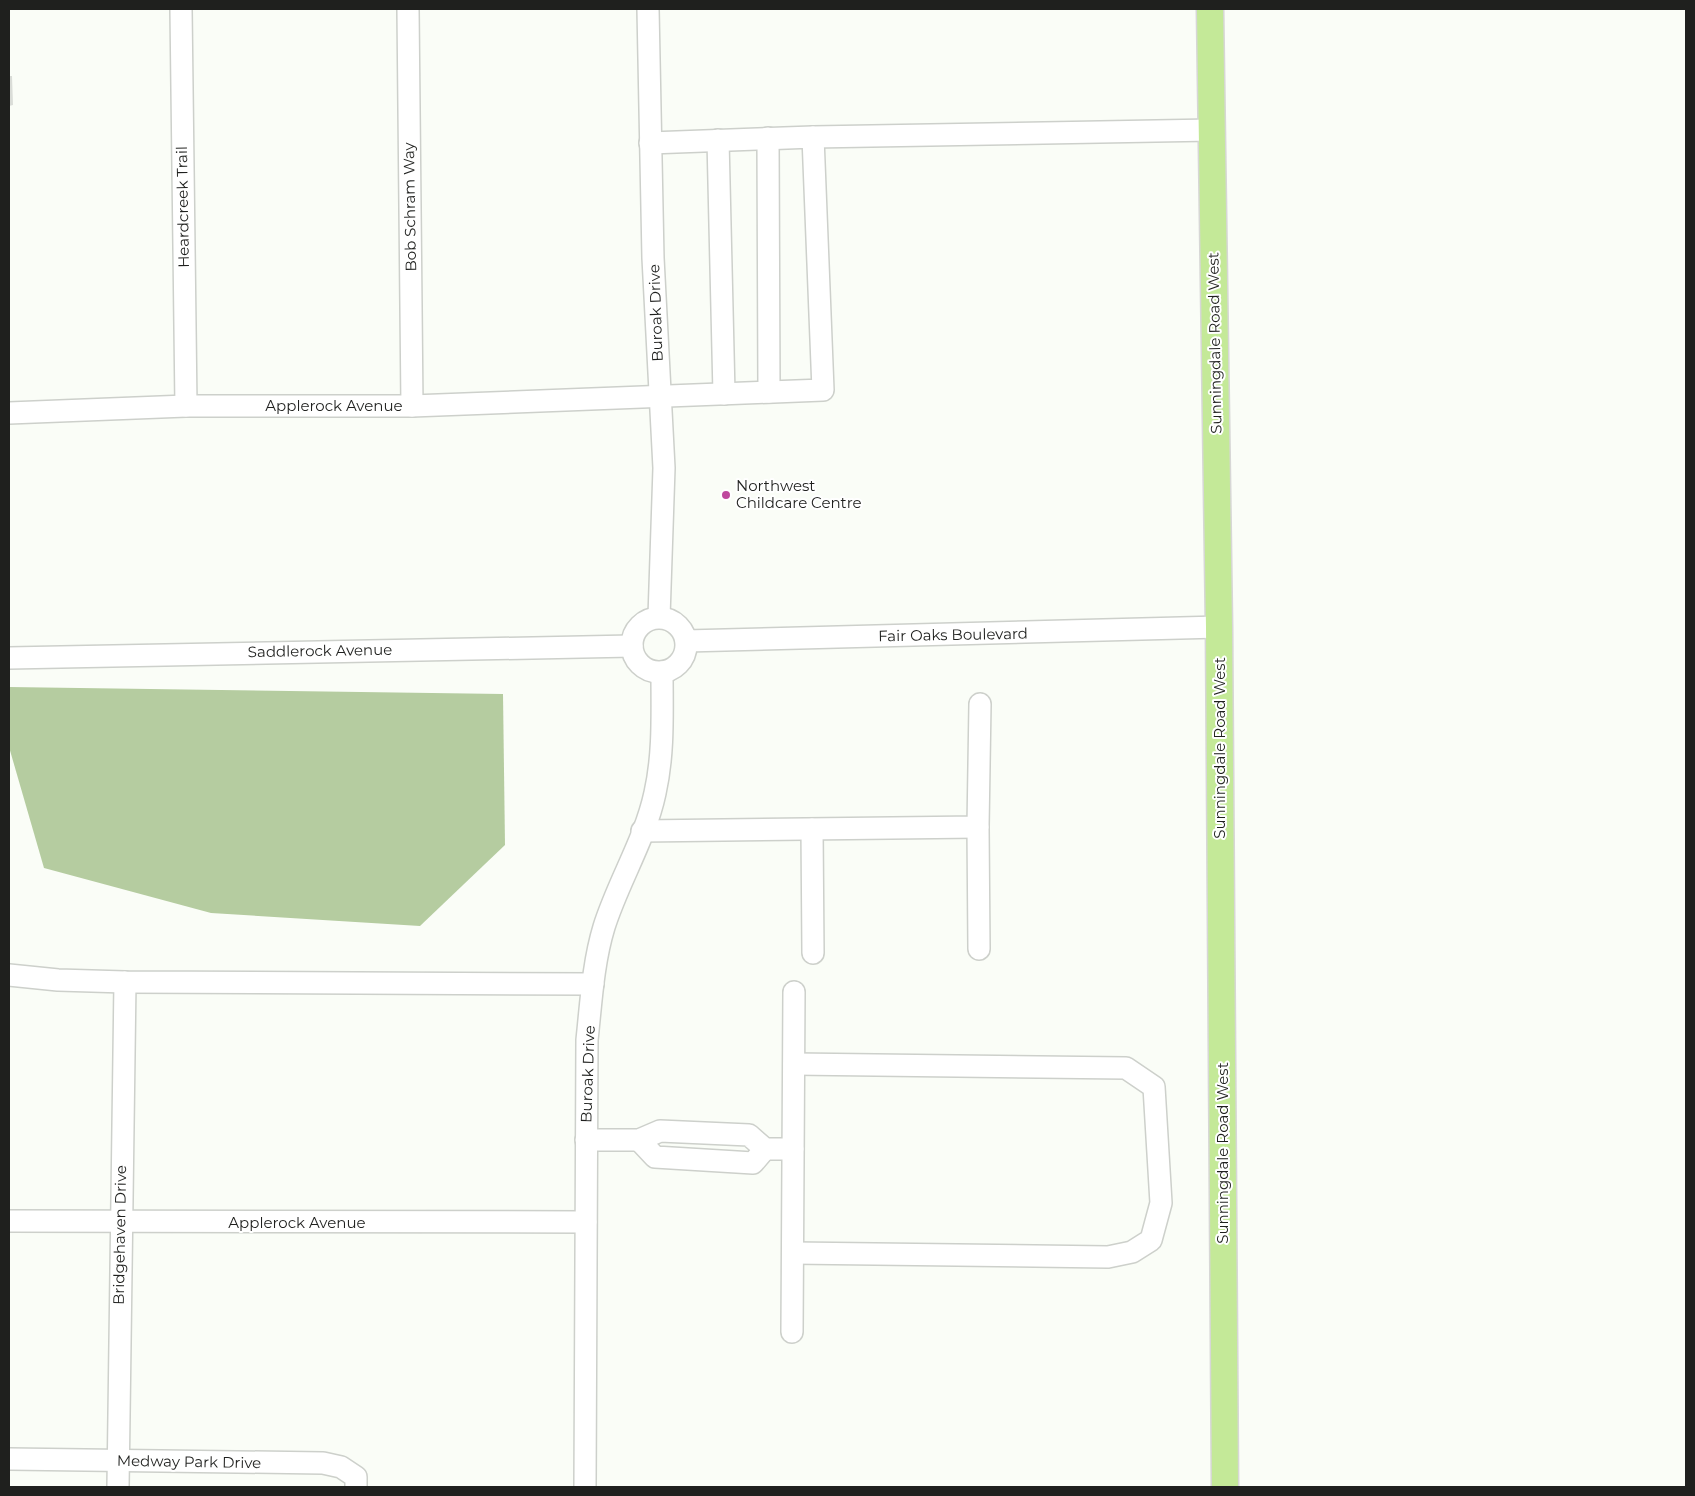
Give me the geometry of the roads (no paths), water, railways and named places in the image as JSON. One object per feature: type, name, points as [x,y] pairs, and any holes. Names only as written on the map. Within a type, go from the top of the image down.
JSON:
[{"type":"main road","name":"Sunningdale Road West","points":[[1210,9],[1219,627],[1225,1487]]},
{"type":"street","name":"Heardcreek Trail","points":[[181,9],[186,406]]},
{"type":"street","name":"Bob Schram Way","points":[[408,9],[412,406]]},
{"type":"street","name":"Buroak Drive","points":[[648,9],[650,143],[659,397],[664,468],[658,617]]},
{"type":"street","points":[[650,143],[768,138],[1212,130]]},
{"type":"street","name":"Applerock Avenue","points":[[9,413],[186,406],[412,406],[823,390],[813,137]]},
{"type":"street","points":[[768,138],[768,392]]},
{"type":"street","points":[[718,140],[724,394]]},
{"type":"street","points":[[658,617],[672,620],[682,630],[686,641],[684,657],[678,665],[662,672],[649,670],[640,664],[632,646],[636,631],[646,621],[658,617]]},
{"type":"street","name":"Fair Oaks Boulevard","points":[[686,641],[1219,627]]},
{"type":"street","name":"Saddlerock Avenue","points":[[9,658],[632,646]]},
{"type":"street","name":"Buroak Drive","points":[[585,1487],[587,1040],[593,984],[604,928],[642,832],[655,793],[660,764],[662,672]]},
{"type":"street","points":[[980,704],[978,826],[980,949]]},
{"type":"street","points":[[642,832],[978,826]]},
{"type":"street","points":[[812,829],[814,953]]},
{"type":"street","points":[[9,975],[58,980],[125,982],[593,984]]},
{"type":"street","name":"Bridgehaven Drive","points":[[118,1487],[120,1223],[125,982]]},
{"type":"street","points":[[792,1332],[794,992]]},
{"type":"street","points":[[793,1253],[1108,1257],[1132,1252],[1151,1240],[1161,1203],[1154,1087],[1126,1068],[794,1064]]},
{"type":"street","points":[[586,1140],[639,1140],[660,1131],[749,1135],[765,1149],[794,1149]]},
{"type":"street","name":"Applerock Avenue","points":[[9,1221],[120,1223],[586,1222]]},
{"type":"street","name":"Medway Park Drive","points":[[9,1459],[323,1463],[341,1466],[356,1477],[356,1487]]},
{"type":"place","name":"Northwest Childcare Centre","points":[[726,495]]}]
